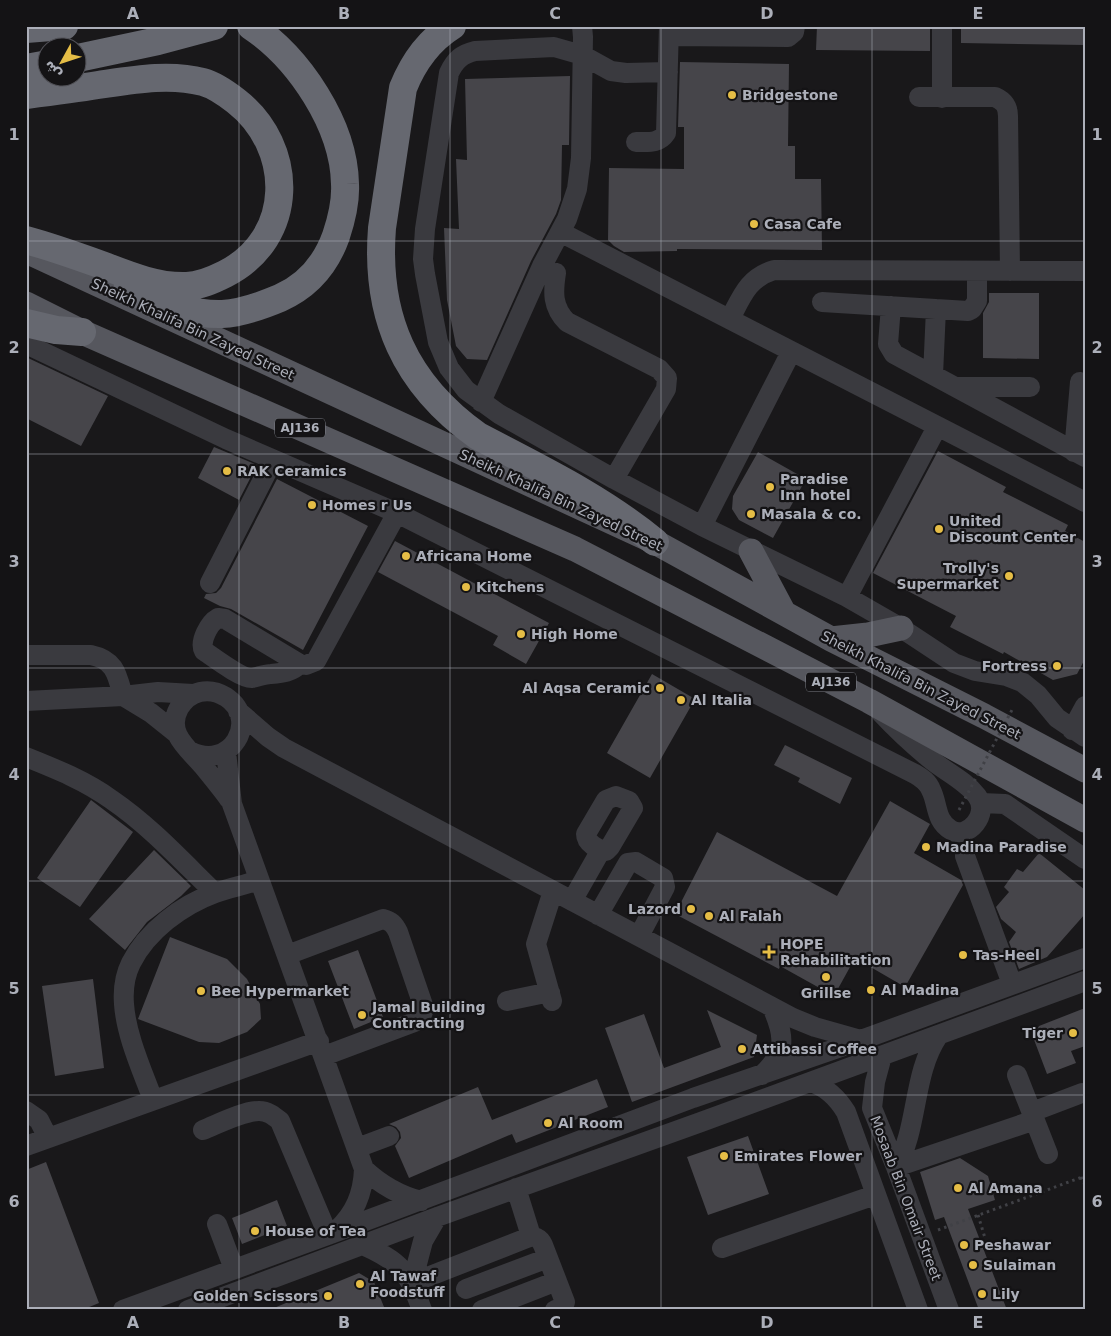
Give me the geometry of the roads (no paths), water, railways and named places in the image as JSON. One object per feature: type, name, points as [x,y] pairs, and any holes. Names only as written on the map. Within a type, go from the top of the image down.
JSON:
[{"type":"highway","points":[[88,56],[158,41],[214,26]]},
{"type":"highway","points":[[65,270],[170,305],[193,311],[219,314],[237,313],[253,309],[288,294],[316,272],[333,244],[344,212],[345,182],[343,162],[326,114],[305,78],[278,47],[252,26]]},
{"type":"highway","points":[[452,26],[424,50],[412,68],[403,88],[380,250],[383,293],[395,335],[404,355],[424,386],[443,408],[460,423],[478,436],[598,500],[655,542]]},
{"type":"highway","points":[[26,95],[136,80],[184,78],[205,83],[230,96],[246,108],[260,125],[270,142],[277,162],[279,183],[278,203],[266,239],[252,256],[234,269],[211,281],[186,286],[145,280],[26,240]]},
{"type":"highway","points":[[26,323],[56,330],[82,332]]},
{"type":"main road","name":"Sheikh Khalifa Bin Zayed Street","points":[[26,251],[655,542],[831,639],[984,716],[1085,770]]},
{"type":"main road","name":"AJ136","points":[[26,304],[82,332],[575,549],[869,701],[1085,820]]},
{"type":"main road","points":[[751,551],[784,613]]},
{"type":"main road","points":[[831,639],[868,635],[901,628]]},
{"type":"street","points":[[481,402],[572,204],[580,174],[581,158],[582,26]]},
{"type":"street","points":[[636,142],[658,141],[666,133],[669,31],[788,37],[794,32],[795,26]]},
{"type":"street","points":[[942,26],[942,98]]},
{"type":"street","points":[[668,72],[618,72],[603,68],[582,55],[554,47],[475,51],[466,53],[453,65],[449,73],[425,229],[423,259],[438,342],[456,379],[466,390],[499,414],[702,526],[848,597],[959,665],[975,671],[1006,676],[1022,682],[1034,692],[1050,711],[1078,733],[1085,706]]},
{"type":"street","points":[[919,97],[994,98],[1006,104],[1008,110],[1010,271]]},
{"type":"street","points":[[560,232],[1085,502]]},
{"type":"street","points":[[730,319],[741,297],[754,280],[774,270],[1085,272]]},
{"type":"street","points":[[822,302],[968,310],[972,309],[977,301],[977,271]]},
{"type":"street","points":[[556,273],[553,289],[555,304],[567,322],[659,369],[667,378],[666,389],[614,479]]},
{"type":"street","points":[[892,306],[887,338],[890,350],[899,358],[1080,454],[1080,382]]},
{"type":"street","points":[[933,375],[936,309]]},
{"type":"street","points":[[26,344],[226,440],[398,513],[915,774],[927,783],[932,790],[940,819],[951,831],[964,831],[973,826],[979,819],[982,811],[981,803],[977,796],[914,746],[869,701]]},
{"type":"street","points":[[702,526],[791,352]]},
{"type":"street","points":[[954,387],[1030,387]]},
{"type":"street","points":[[848,597],[937,426]]},
{"type":"street","points":[[210,583],[273,460]]},
{"type":"street","points":[[300,664],[316,662],[398,513]]},
{"type":"street","points":[[26,654],[91,655],[108,661],[114,669],[123,696],[151,713],[176,733]]},
{"type":"street","points":[[26,701],[123,696],[158,692],[193,694],[216,692],[229,699],[238,711],[284,748],[772,1007],[815,1027],[861,1040]]},
{"type":"street","points":[[193,694],[178,711],[175,726],[176,733],[179,740],[212,776],[232,804],[364,1169],[363,1184],[353,1211],[344,1223],[331,1234]]},
{"type":"street","points":[[232,804],[229,749],[236,741],[241,726],[238,711]]},
{"type":"street","points":[[190,752],[204,757],[212,757],[229,749],[258,744],[284,748]]},
{"type":"street","points":[[26,756],[86,783],[113,800],[138,819],[215,893]]},
{"type":"street","points":[[981,803],[1005,804],[1085,859]]},
{"type":"street","points":[[572,901],[601,850]]},
{"type":"street","points":[[965,856],[1012,984]]},
{"type":"street","points":[[598,915],[628,863],[636,862],[663,878],[665,887],[639,936]]},
{"type":"street","points":[[152,1100],[126,1019],[124,991],[130,964],[140,948],[153,934],[182,910],[215,893],[259,880]]},
{"type":"street","points":[[507,1001],[551,996],[536,944],[553,891]]},
{"type":"street","points":[[26,1146],[152,1100],[412,1023],[423,1015],[424,1008],[398,932],[395,925],[390,921],[383,920],[287,955]]},
{"type":"street","points":[[123,1310],[693,1098],[861,1040],[1085,958]]},
{"type":"street","points":[[188,1310],[516,1188],[938,1036],[1083,986]]},
{"type":"street","points":[[762,1075],[777,1058],[783,1036],[772,1007]]},
{"type":"street","points":[[896,1167],[904,1149],[925,1063],[938,1036]]},
{"type":"street","name":"Mosaab Bin Omair Street","points":[[882,1056],[875,1082],[872,1108],[949,1310]]},
{"type":"street","points":[[1017,1075],[1048,1154]]},
{"type":"street","name":"Mosaab Bin Omair Street","points":[[811,1082],[831,1093],[846,1112],[918,1310]]},
{"type":"street","points":[[896,1167],[1033,1116],[1082,1093]]},
{"type":"street","points":[[846,1112],[851,1101],[857,1099],[863,1100],[872,1108]]},
{"type":"street","points":[[26,1111],[40,1120],[48,1138]]},
{"type":"street","points":[[203,1130],[249,1113],[260,1111],[271,1114],[280,1121],[331,1234]]},
{"type":"street","points":[[358,1148],[389,1136]]},
{"type":"street","points":[[364,1169],[387,1187],[409,1198],[421,1200]]},
{"type":"street","points":[[516,1188],[531,1236]]},
{"type":"street","points":[[722,1248],[876,1195]]},
{"type":"street","points":[[412,1282],[423,1241],[437,1217]]},
{"type":"street","points":[[217,1224],[234,1269]]},
{"type":"street","points":[[412,1282],[531,1236],[541,1240],[565,1302],[563,1307],[555,1310]]},
{"type":"street","points":[[363,1245],[391,1260],[404,1270],[412,1282],[422,1310]]},
{"type":"street","points":[[466,1289],[548,1258]]},
{"type":"street","points":[[456,1266],[474,1310]]},
{"type":"street","points":[[482,1310],[557,1281]]},
{"type":"place","name":"Bridgestone","points":[[732,95]]},
{"type":"place","name":"Casa Cafe","points":[[754,224]]},
{"type":"place","name":"RAK Ceramics","points":[[227,471]]},
{"type":"place","name":"Paradise Inn hotel","points":[[770,487]]},
{"type":"place","name":"Homes r Us","points":[[312,505]]},
{"type":"place","name":"Masala & co.","points":[[751,514]]},
{"type":"place","name":"United Discount Center","points":[[939,529]]},
{"type":"place","name":"Africana Home","points":[[406,556]]},
{"type":"place","name":"Trolly's Supermarket","points":[[1009,576]]},
{"type":"place","name":"Kitchens","points":[[466,587]]},
{"type":"place","name":"High Home","points":[[521,634]]},
{"type":"place","name":"Fortress","points":[[1057,666]]},
{"type":"place","name":"Al Aqsa Ceramic","points":[[660,688]]},
{"type":"place","name":"Al Italia","points":[[681,700]]},
{"type":"place","name":"Madina Paradise","points":[[926,847]]},
{"type":"place","name":"Lazord","points":[[691,909]]},
{"type":"place","name":"Al Falah","points":[[709,916]]},
{"type":"place","name":"HOPE Rehabilitation","points":[[769,952]]},
{"type":"place","name":"Tas-Heel","points":[[963,955]]},
{"type":"place","name":"Grillse","points":[[826,977]]},
{"type":"place","name":"Al Madina","points":[[871,990]]},
{"type":"place","name":"Bee Hypermarket","points":[[201,991]]},
{"type":"place","name":"Jamal Building Contracting","points":[[362,1015]]},
{"type":"place","name":"Tiger","points":[[1073,1033]]},
{"type":"place","name":"Attibassi Coffee","points":[[742,1049]]},
{"type":"place","name":"Al Room","points":[[548,1123]]},
{"type":"place","name":"Emirates Flower","points":[[724,1156]]},
{"type":"place","name":"Al Amana","points":[[958,1188]]},
{"type":"place","name":"House of Tea","points":[[255,1231]]},
{"type":"place","name":"Peshawar","points":[[964,1245]]},
{"type":"place","name":"Sulaiman","points":[[973,1265]]},
{"type":"place","name":"Al Tawaf Foodstuff","points":[[360,1284]]},
{"type":"place","name":"Lily","points":[[982,1294]]},
{"type":"place","name":"Golden Scissors","points":[[328,1296]]}]
